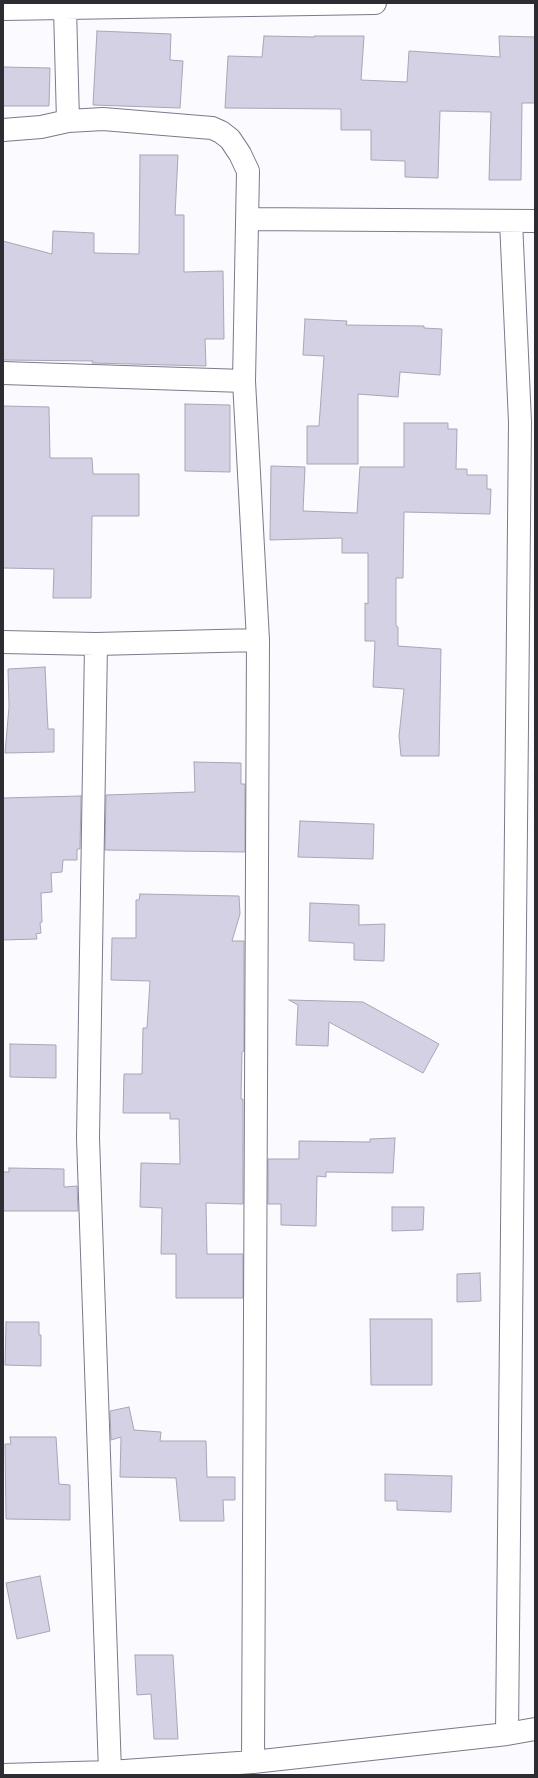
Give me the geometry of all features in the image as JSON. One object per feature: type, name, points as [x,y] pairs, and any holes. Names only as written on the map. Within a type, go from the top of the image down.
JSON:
[{"type":"street","points":[[3,9],[375,3]]},
{"type":"street","points":[[66,8],[68,121]]},
{"type":"street","points":[[3,130],[41,127],[68,121],[104,119],[208,127],[221,132],[233,144],[248,171],[244,381],[258,640],[253,1762]]},
{"type":"street","points":[[248,219],[535,221]]},
{"type":"street","points":[[507,1734],[527,423],[512,221]]},
{"type":"street","points":[[3,373],[244,381]]},
{"type":"street","points":[[3,642],[96,644],[258,640]]},
{"type":"street","points":[[96,644],[88,1138],[110,1772]]},
{"type":"street","points":[[3,1775],[110,1772],[253,1762],[507,1734],[535,1729]]},
{"type":"building","points":[[97,31],[171,34],[170,60],[183,61],[180,108],[93,105]]},
{"type":"building","points":[[264,36],[364,36],[361,80],[407,82],[409,51],[500,57],[499,36],[535,37],[535,103],[522,103],[521,180],[489,180],[491,112],[440,111],[438,178],[405,177],[405,161],[371,160],[371,130],[341,130],[341,109],[225,108],[228,56],[262,57]]},
{"type":"building","points":[[3,67],[50,68],[49,106],[3,106]]},
{"type":"building","points":[[140,155],[178,155],[175,215],[184,215],[184,272],[223,271],[224,339],[205,339],[206,366],[92,363],[93,361],[3,360],[3,241],[52,254],[53,231],[94,233],[94,253],[139,254]]},
{"type":"building","points":[[305,319],[347,321],[346,325],[424,326],[424,328],[442,329],[440,375],[400,372],[398,397],[358,394],[358,464],[307,464],[307,426],[319,426],[324,356],[303,355]]},
{"type":"building","points":[[185,404],[230,405],[230,472],[185,471]]},
{"type":"building","points":[[3,406],[49,407],[50,458],[92,458],[93,474],[139,474],[139,516],[92,516],[91,598],[53,598],[54,569],[3,568]]},
{"type":"building","points":[[404,423],[448,423],[448,429],[457,429],[456,469],[467,469],[467,475],[487,475],[487,489],[491,489],[490,514],[404,512],[403,578],[396,578],[396,626],[398,627],[398,646],[441,649],[439,756],[401,756],[399,736],[404,689],[373,687],[375,641],[365,641],[365,603],[368,604],[368,553],[342,553],[342,538],[270,540],[271,466],[305,467],[303,511],[357,513],[360,467],[404,467]]},
{"type":"building","points":[[45,667],[48,729],[54,729],[54,752],[5,753],[9,707],[8,669]]},
{"type":"building","points":[[194,762],[241,763],[241,784],[245,784],[245,852],[105,850],[106,795],[195,792]]},
{"type":"building","points":[[81,796],[80,849],[77,849],[77,860],[63,860],[62,872],[51,873],[52,892],[41,893],[41,933],[36,934],[37,939],[3,940],[3,798]]},
{"type":"building","points":[[300,821],[374,824],[373,859],[298,857]]},
{"type":"building","points":[[140,894],[239,896],[240,914],[232,941],[244,941],[244,1051],[242,1052],[241,1099],[243,1099],[243,1204],[206,1203],[207,1254],[243,1254],[243,1298],[176,1298],[176,1254],[161,1254],[162,1208],[140,1207],[141,1163],[180,1164],[179,1119],[170,1119],[170,1113],[123,1113],[124,1074],[142,1074],[143,1028],[147,1028],[150,981],[111,980],[112,938],[136,938],[136,900],[139,900]]},
{"type":"building","points":[[310,903],[359,905],[359,925],[385,924],[384,961],[354,960],[354,943],[309,941]]},
{"type":"building","points":[[289,1000],[363,1002],[439,1044],[423,1073],[329,1022],[328,1046],[296,1045],[298,1005]]},
{"type":"building","points":[[10,1044],[56,1045],[56,1078],[10,1077]]},
{"type":"building","points":[[395,1138],[393,1173],[326,1172],[326,1177],[317,1176],[316,1226],[281,1225],[281,1204],[268,1204],[268,1159],[299,1159],[299,1141],[370,1142],[370,1139]]},
{"type":"building","points":[[9,1168],[64,1169],[64,1187],[77,1186],[78,1211],[3,1211],[3,1172],[9,1172]]},
{"type":"building","points":[[392,1207],[424,1207],[423,1230],[392,1231]]},
{"type":"building","points":[[480,1273],[481,1301],[457,1302],[457,1274]]},
{"type":"building","points":[[370,1319],[432,1319],[432,1385],[371,1385]]},
{"type":"building","points":[[6,1322],[39,1322],[39,1335],[41,1335],[41,1366],[5,1365]]},
{"type":"building","points":[[129,1407],[134,1430],[161,1432],[160,1441],[206,1441],[207,1477],[235,1477],[235,1500],[223,1500],[224,1521],[180,1521],[176,1478],[120,1477],[121,1437],[111,1440],[110,1411]]},
{"type":"building","points":[[10,1437],[56,1437],[59,1484],[70,1485],[70,1520],[6,1519],[5,1444],[11,1444]]},
{"type":"building","points":[[385,1474],[452,1476],[451,1512],[397,1510],[397,1501],[385,1501]]},
{"type":"building","points":[[40,1576],[50,1631],[17,1639],[6,1583]]},
{"type":"building","points":[[135,1655],[173,1655],[178,1739],[154,1739],[151,1694],[137,1695]]}]
